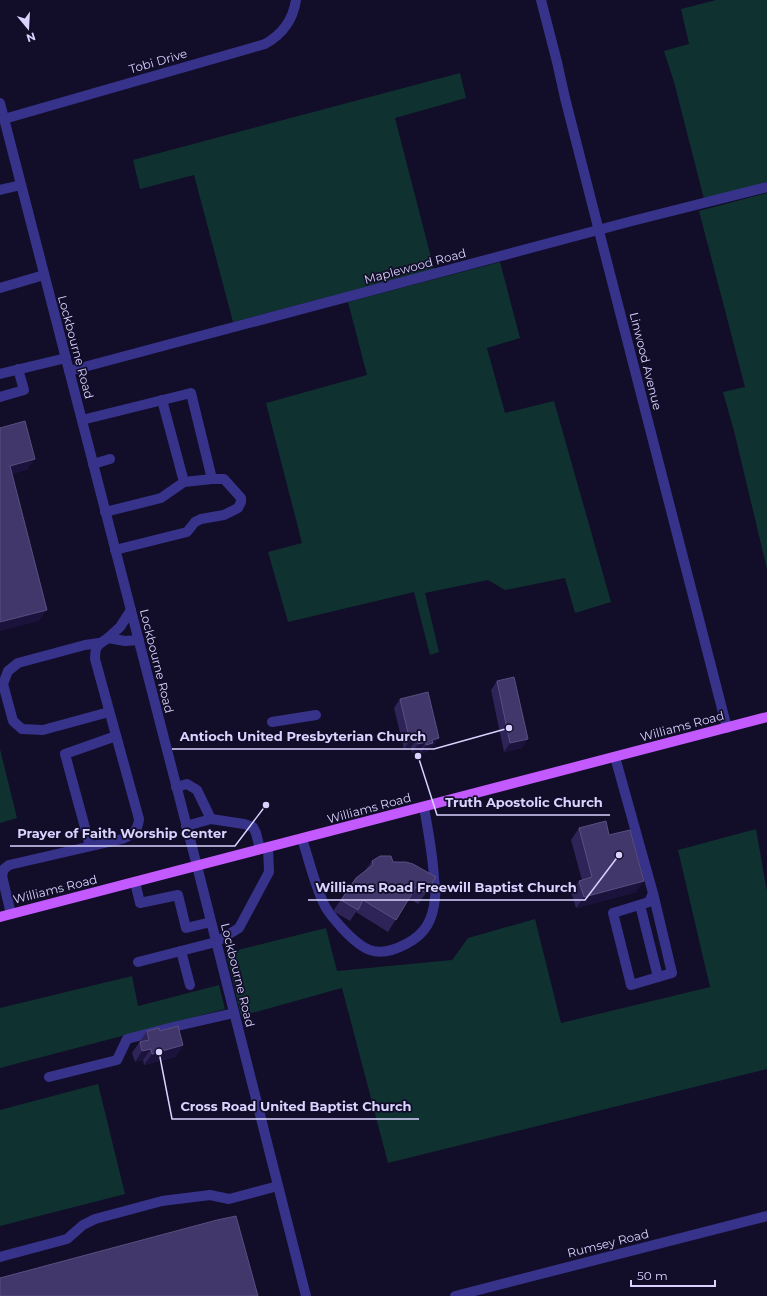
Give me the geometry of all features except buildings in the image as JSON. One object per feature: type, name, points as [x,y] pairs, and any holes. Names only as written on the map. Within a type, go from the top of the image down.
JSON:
[{"type":"main road","name":"Williams Road","points":[[0,917],[767,718]]},
{"type":"street","name":"Tobi Drive","points":[[4,119],[265,44],[273,40],[284,30],[291,20],[296,0]]},
{"type":"street","name":"Linwood Avenue","points":[[541,0],[598,230],[727,728]]},
{"type":"street","name":"Lockbourne Road","points":[[0,103],[116,550],[306,1296]]},
{"type":"street","points":[[0,190],[21,185]]},
{"type":"street","name":"Maplewood Road","points":[[69,371],[598,230],[767,187]]},
{"type":"street","points":[[0,288],[44,275]]},
{"type":"street","points":[[0,374],[66,358]]},
{"type":"street","points":[[0,397],[24,390],[18,369]]},
{"type":"street","points":[[82,420],[191,393],[212,479]]},
{"type":"street","points":[[162,400],[184,482]]},
{"type":"street","points":[[93,464],[110,459]]},
{"type":"street","points":[[105,512],[161,498],[184,482],[212,479],[224,479],[240,498],[241,502],[238,508],[224,515],[201,519],[195,522],[186,532],[116,550]]},
{"type":"street","points":[[11,914],[2,876],[4,869],[9,865],[122,839],[136,831],[139,826],[139,819],[95,659],[95,649],[103,640],[120,627],[131,610]]},
{"type":"street","points":[[109,712],[43,730],[22,729],[14,721],[3,684],[8,671],[18,663],[103,640],[139,640]]},
{"type":"street","points":[[272,722],[316,715]]},
{"type":"street","points":[[90,846],[65,754],[116,736]]},
{"type":"street","points":[[615,757],[653,893],[672,973],[631,985],[613,913],[649,902],[653,893]]},
{"type":"street","points":[[176,786],[187,784],[197,790],[211,819]]},
{"type":"street","points":[[302,839],[318,891],[323,904],[330,914],[360,946],[381,953],[394,950],[413,941],[422,934],[429,924],[432,915],[435,897],[433,867],[424,807]]},
{"type":"street","points":[[138,962],[216,942],[239,928],[269,872],[264,848],[253,827],[244,824],[211,819],[186,826]]},
{"type":"street","points":[[135,882],[140,903],[178,895],[186,928],[211,922]]},
{"type":"street","points":[[640,905],[658,977]]},
{"type":"street","points":[[180,951],[190,985]]},
{"type":"street","points":[[49,1077],[117,1060],[127,1039],[234,1013]]},
{"type":"street","points":[[0,1257],[66,1239],[83,1225],[95,1219],[162,1201],[210,1195],[229,1199],[278,1186]]},
{"type":"street","name":"Rumsey Road","points":[[456,1296],[767,1216]]},
{"type":"green space","points":[[716,0],[767,0],[767,182],[704,199],[674,82],[664,51],[689,44],[681,9]]},
{"type":"green space","points":[[460,73],[466,98],[395,118],[434,269],[233,322],[194,175],[140,189],[133,160]]},
{"type":"green space","points":[[767,193],[767,569],[734,431],[723,392],[745,387],[699,211]]},
{"type":"green space","points":[[500,262],[520,338],[487,348],[505,413],[554,401],[611,602],[575,613],[565,578],[505,590],[488,580],[425,593],[439,652],[430,655],[414,592],[288,622],[268,552],[302,543],[266,403],[367,375],[348,302]]},
{"type":"green space","points":[[0,749],[17,818],[0,823]]},
{"type":"green space","points":[[756,829],[767,892],[767,1069],[388,1163],[342,988],[241,1016],[226,953],[326,928],[337,971],[452,960],[468,938],[535,919],[561,1023],[710,987],[678,850]]},
{"type":"green space","points":[[132,976],[138,1006],[219,985],[225,1009],[0,1068],[0,1008]]},
{"type":"green space","points":[[98,1084],[125,1194],[0,1226],[0,1110]]},
{"type":"place","name":"Antioch United Presbyterian Church","points":[[509,728]]},
{"type":"place","name":"Truth Apostolic Church","points":[[418,756]]},
{"type":"place","name":"Prayer of Faith Worship Center","points":[[266,805]]},
{"type":"place","name":"Williams Road Freewill Baptist Church","points":[[619,855]]},
{"type":"place","name":"Cross Road United Baptist Church","points":[[159,1052]]}]
